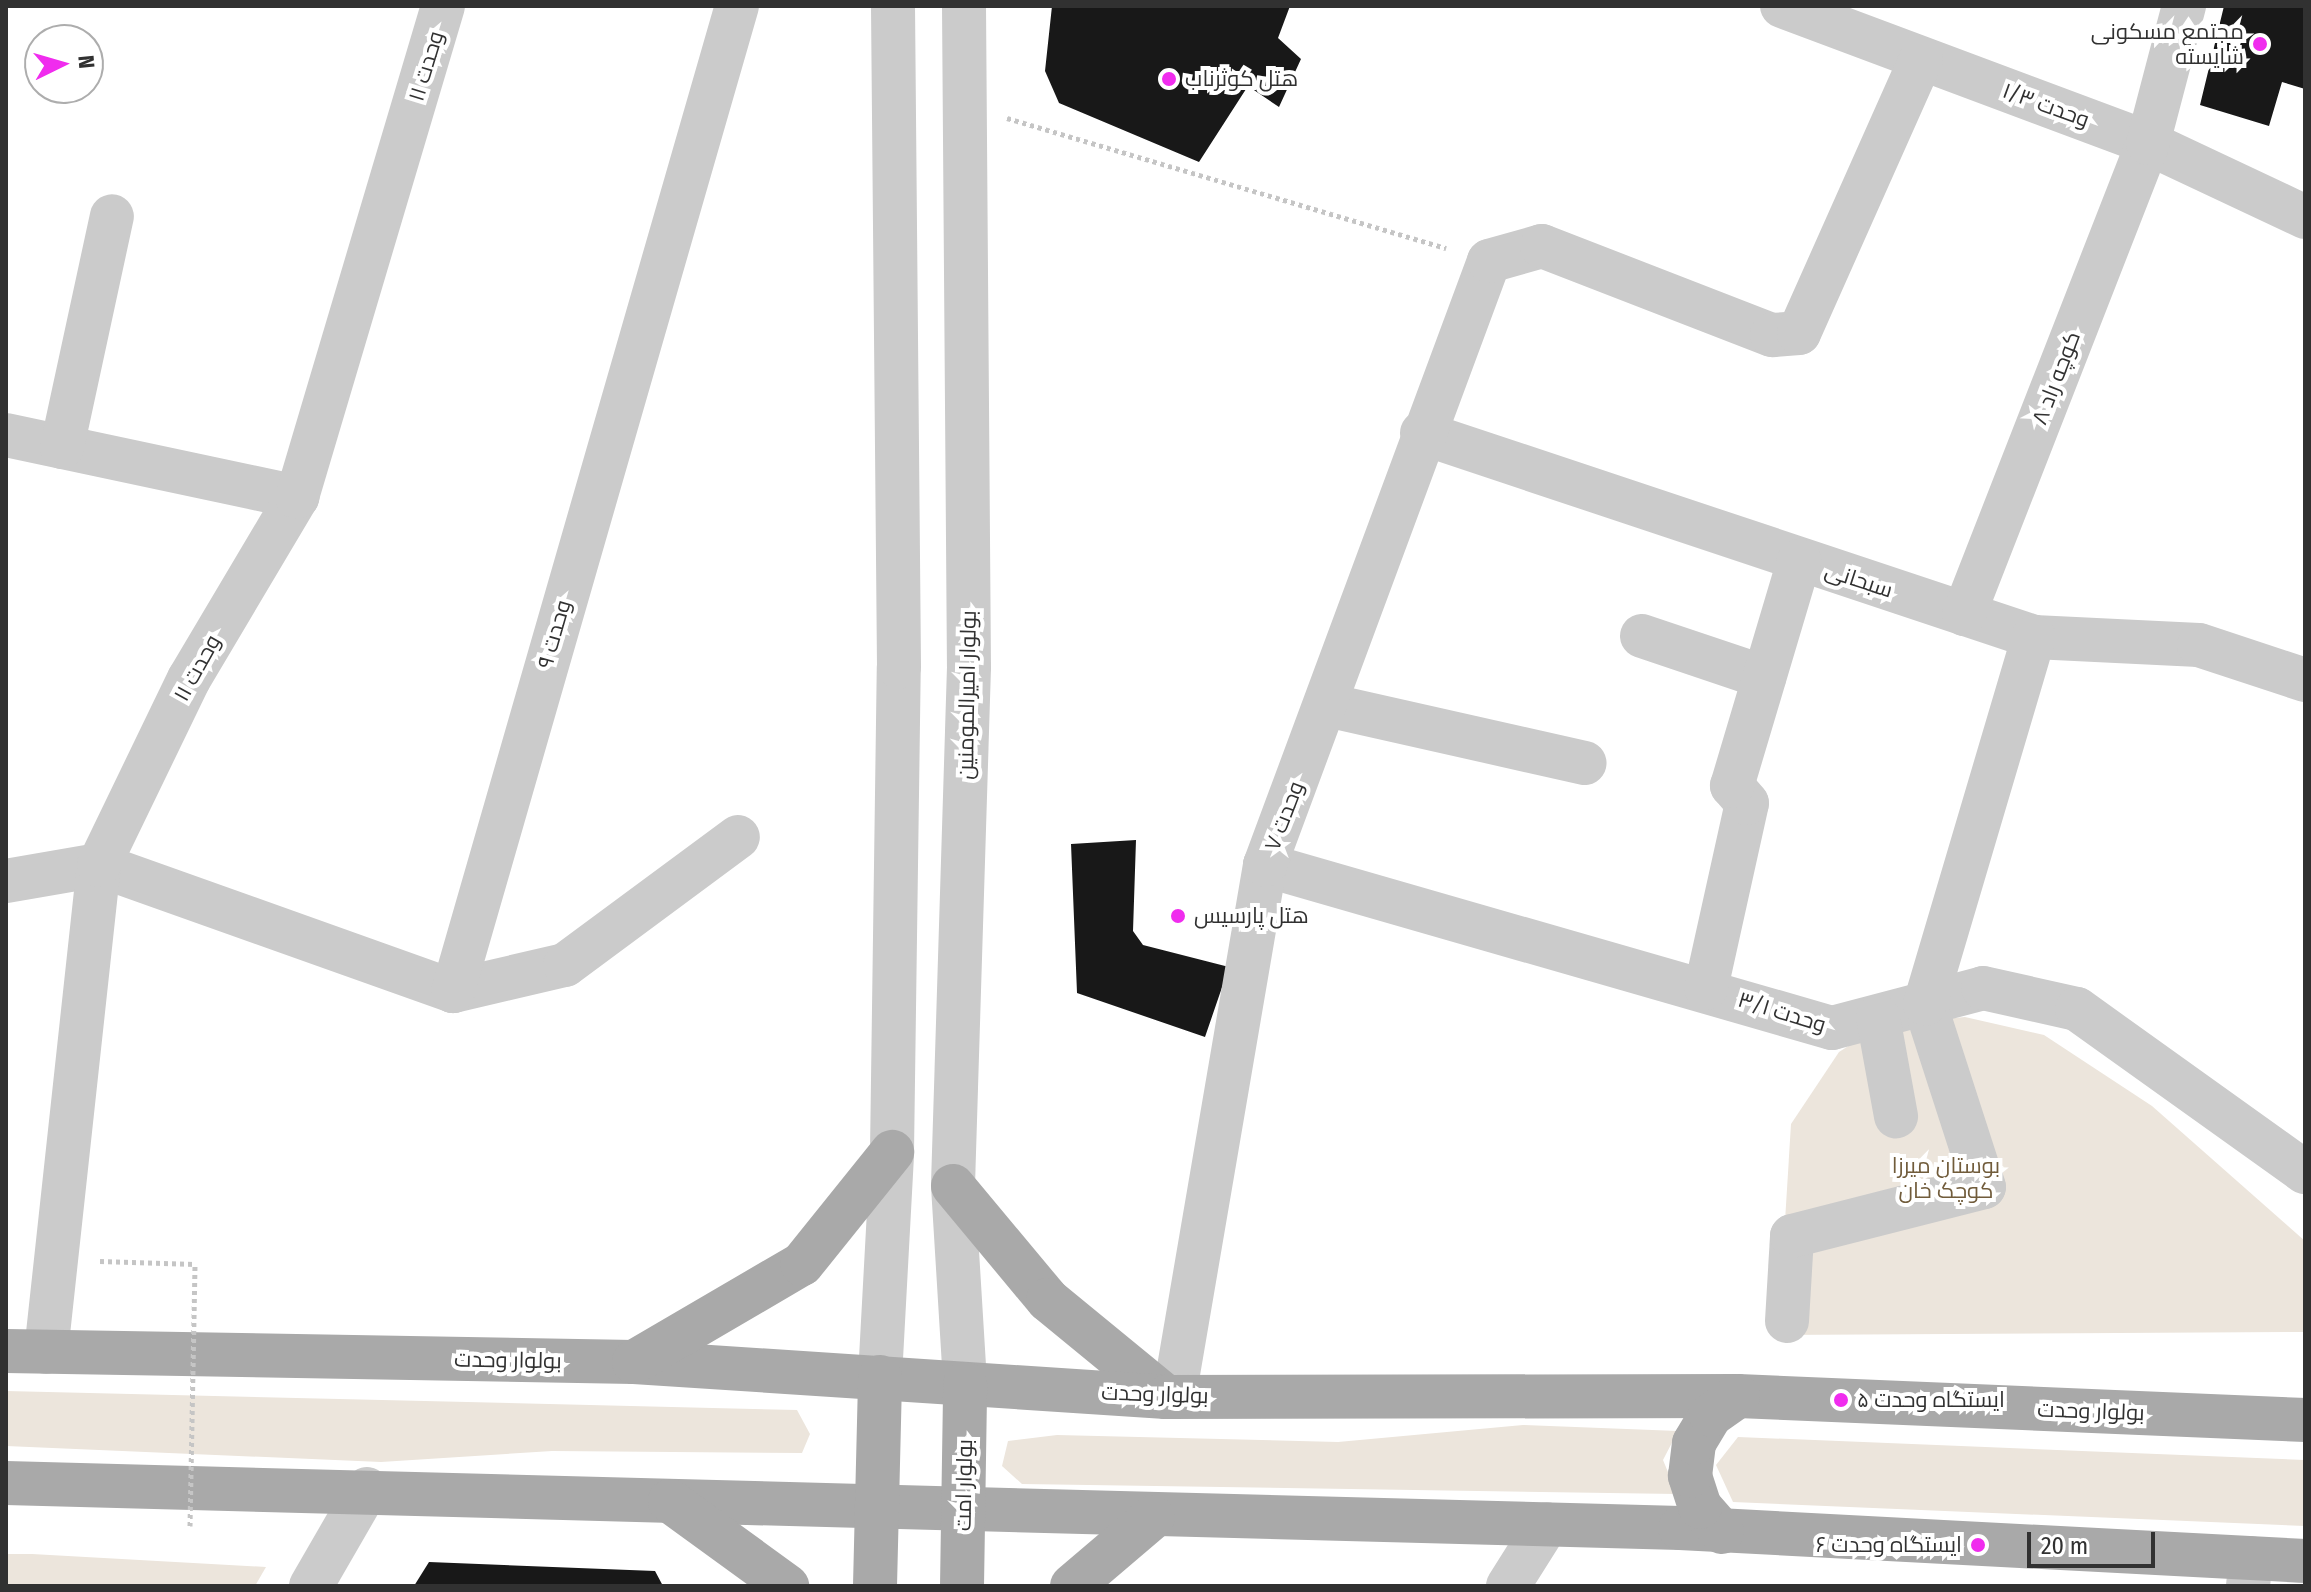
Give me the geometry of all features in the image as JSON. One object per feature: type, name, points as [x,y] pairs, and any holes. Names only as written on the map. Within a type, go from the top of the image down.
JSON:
[{"type":"main road","points":[[634,1362],[802,1264],[892,1152]]},
{"type":"main road","points":[[953,1186],[1048,1300],[1170,1397]]},
{"type":"main road","name":"بولوار وحدت","points":[[26,1352],[634,1362],[1170,1397],[1738,1396],[2305,1420]]},
{"type":"main road","points":[[875,1586],[880,1377]]},
{"type":"main road","name":"بولوار امت","points":[[962,1586],[965,1384]]},
{"type":"main road","points":[[1722,1532],[1700,1507],[1690,1476],[1694,1443],[1711,1415],[1738,1396]]},
{"type":"main road","points":[[6,1483],[367,1489],[1153,1517],[1547,1524],[1722,1532],[2250,1572],[2305,1561]]},
{"type":"main road","points":[[670,1501],[787,1586]]},
{"type":"main road","points":[[1072,1586],[1153,1517]]},
{"type":"street","name":"وحدت ۱۱","points":[[26,1352],[99,865],[189,679],[297,497],[443,6]]},
{"type":"street","name":"وحدت ۹","points":[[453,991],[653,277],[737,6]]},
{"type":"street","points":[[880,1377],[892,1152],[899,667],[893,6]]},
{"type":"street","name":"بولوار امیرالمومنین","points":[[964,6],[969,667],[953,1186],[965,1384]]},
{"type":"street","name":"وحدت ۱/۳","points":[[1782,6],[2148,143],[2305,217]]},
{"type":"street","name":"کوچه راد ۸","points":[[1964,614],[2148,143],[2184,6]]},
{"type":"street","points":[[1489,261],[1542,246],[1772,335],[1799,333],[1921,59]]},
{"type":"street","points":[[62,447],[112,216]]},
{"type":"street","name":"وحدت ۷","points":[[1170,1397],[1265,865],[1327,705],[1422,433],[1489,261]]},
{"type":"street","name":"سبحانی","points":[[1422,433],[2034,637],[2199,645],[2305,680]]},
{"type":"street","points":[[6,435],[297,497]]},
{"type":"street","points":[[1706,988],[1747,803],[1732,786],[1799,561]]},
{"type":"street","points":[[1642,636],[1764,677]]},
{"type":"street","points":[[1787,1321],[1792,1236],[1984,1187],[1925,1004],[2034,637]]},
{"type":"street","points":[[1327,705],[1585,763]]},
{"type":"street","points":[[6,881],[99,865],[453,991],[565,965],[738,837]]},
{"type":"street","name":"وحدت ۳/۱","points":[[1265,865],[1706,988],[1832,1028],[1983,988],[2077,1009],[2303,1166]]},
{"type":"street","points":[[1878,1017],[1896,1116]]},
{"type":"street","points":[[311,1586],[367,1489]]},
{"type":"street","points":[[1517,1581],[1547,1524]]},
{"type":"path","points":[[966,106],[1489,261]]},
{"type":"path","points":[[124,1263],[195,1264],[190,1526]]},
{"type":"green space","name":"بوستان میرزا کوچک خان","points":[[1965,1017],[2044,1035],[2152,1106],[2305,1241],[2305,1332],[1778,1335],[1791,1124],[1839,1052],[1881,1025]]},
{"type":"green space","points":[[6,1391],[797,1410],[810,1434],[802,1453],[552,1451],[381,1462],[6,1446]]},
{"type":"green space","points":[[1523,1425],[1678,1431],[1663,1460],[1677,1494],[1022,1484],[1002,1466],[1008,1441],[1057,1435],[1338,1442]]},
{"type":"green space","points":[[1738,1437],[2305,1460],[2305,1526],[1733,1502],[1716,1465]]},
{"type":"green space","points":[[6,1554],[266,1567],[255,1586],[6,1586]]},
{"type":"building","name":"هتل کوثرناب","points":[[1052,6],[1290,6],[1278,38],[1301,59],[1279,107],[1248,86],[1199,162],[1059,103],[1045,71]]},
{"type":"building","name":"مجتمع مسکونی شایسته","points":[[2224,6],[2305,6],[2305,89],[2282,82],[2269,126],[2200,105]]},
{"type":"building","points":[[1136,840],[1133,931],[1143,945],[1229,967],[1205,1037],[1077,993],[1071,844]]},
{"type":"building","points":[[429,1562],[655,1571],[663,1586],[414,1586]]},
{"type":"place","name":"مجتمع مسکونی شایسته","points":[[2260,44]]},
{"type":"place","name":"هتل کوثرناب","points":[[1169,79]]},
{"type":"place","name":"هتل پارسیس","points":[[1178,916]]},
{"type":"place","name":"ایستگاه وحدت ۵","points":[[1841,1400]]},
{"type":"place","name":"ایستگاه وحدت ۶","points":[[1978,1545]]}]
